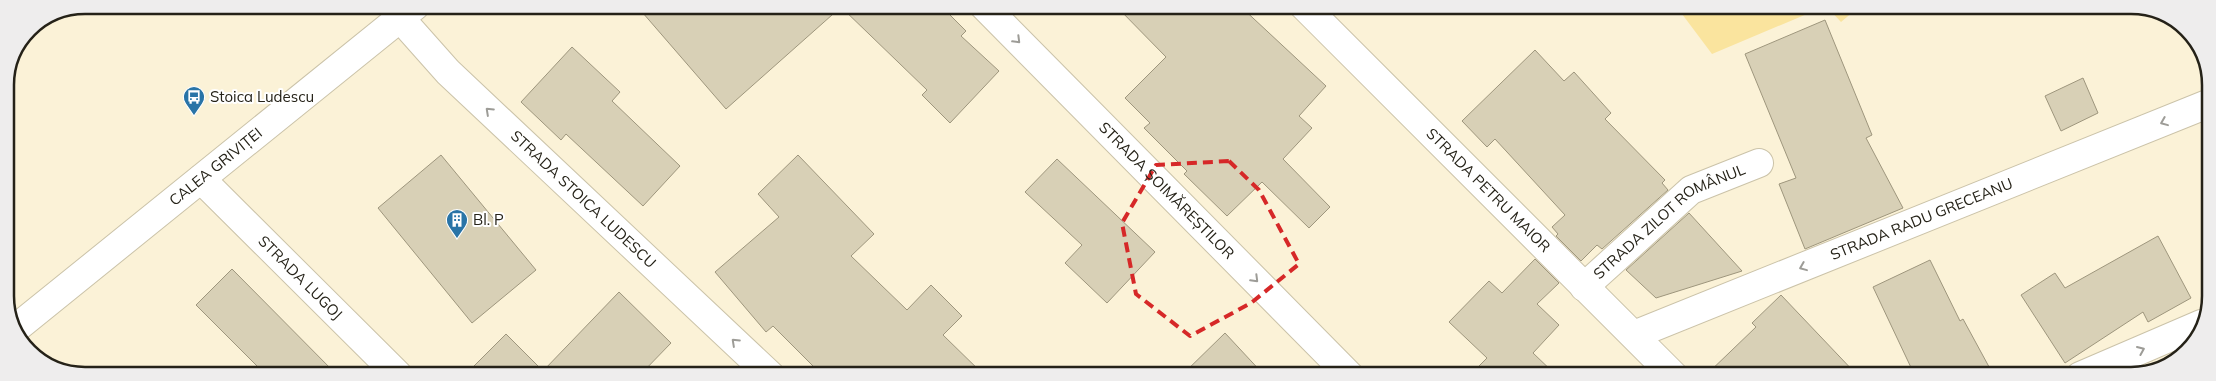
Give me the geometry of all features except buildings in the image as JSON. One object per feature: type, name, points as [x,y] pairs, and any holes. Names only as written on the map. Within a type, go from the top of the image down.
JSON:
[{"type":"street","name":"CALEA GRIVIȚEI","points":[[20,325],[406,14]]},
{"type":"street","name":"STRADA STOICA LUDESCU","points":[[409,14],[448,72],[761,367]]},
{"type":"street","name":"STRADA ȘOIMĂREȘTILOR","points":[[992,14],[1341,367]]},
{"type":"street","name":"STRADA PETRU MAIOR","points":[[1311,14],[1665,367]]},
{"type":"street","name":"STRADA RADU GRECEANU","points":[[1634,335],[2202,106]]},
{"type":"street","name":"STRADA ZILOT ROMÂNUL","points":[[1584,287],[1690,190],[1759,163]]},
{"type":"street","name":"STRADA LUGOJ","points":[[202,179],[390,367]]},
{"type":"street","points":[[2101,367],[2196,326]]},
{"type":"highlighted area","points":[[1229,161],[1259,190],[1299,264],[1251,303],[1190,336],[1136,294],[1122,223],[1156,165]]},
{"type":"shaded area","points":[[1682,14],[1807,14],[1712,54]]},
{"type":"shaded area","points":[[1834,14],[1850,14],[1841,22]]},
{"type":"place","name":"Stoica Ludescu","points":[[194,116]]},
{"type":"place","name":"Bl. P","points":[[457,239]]}]
